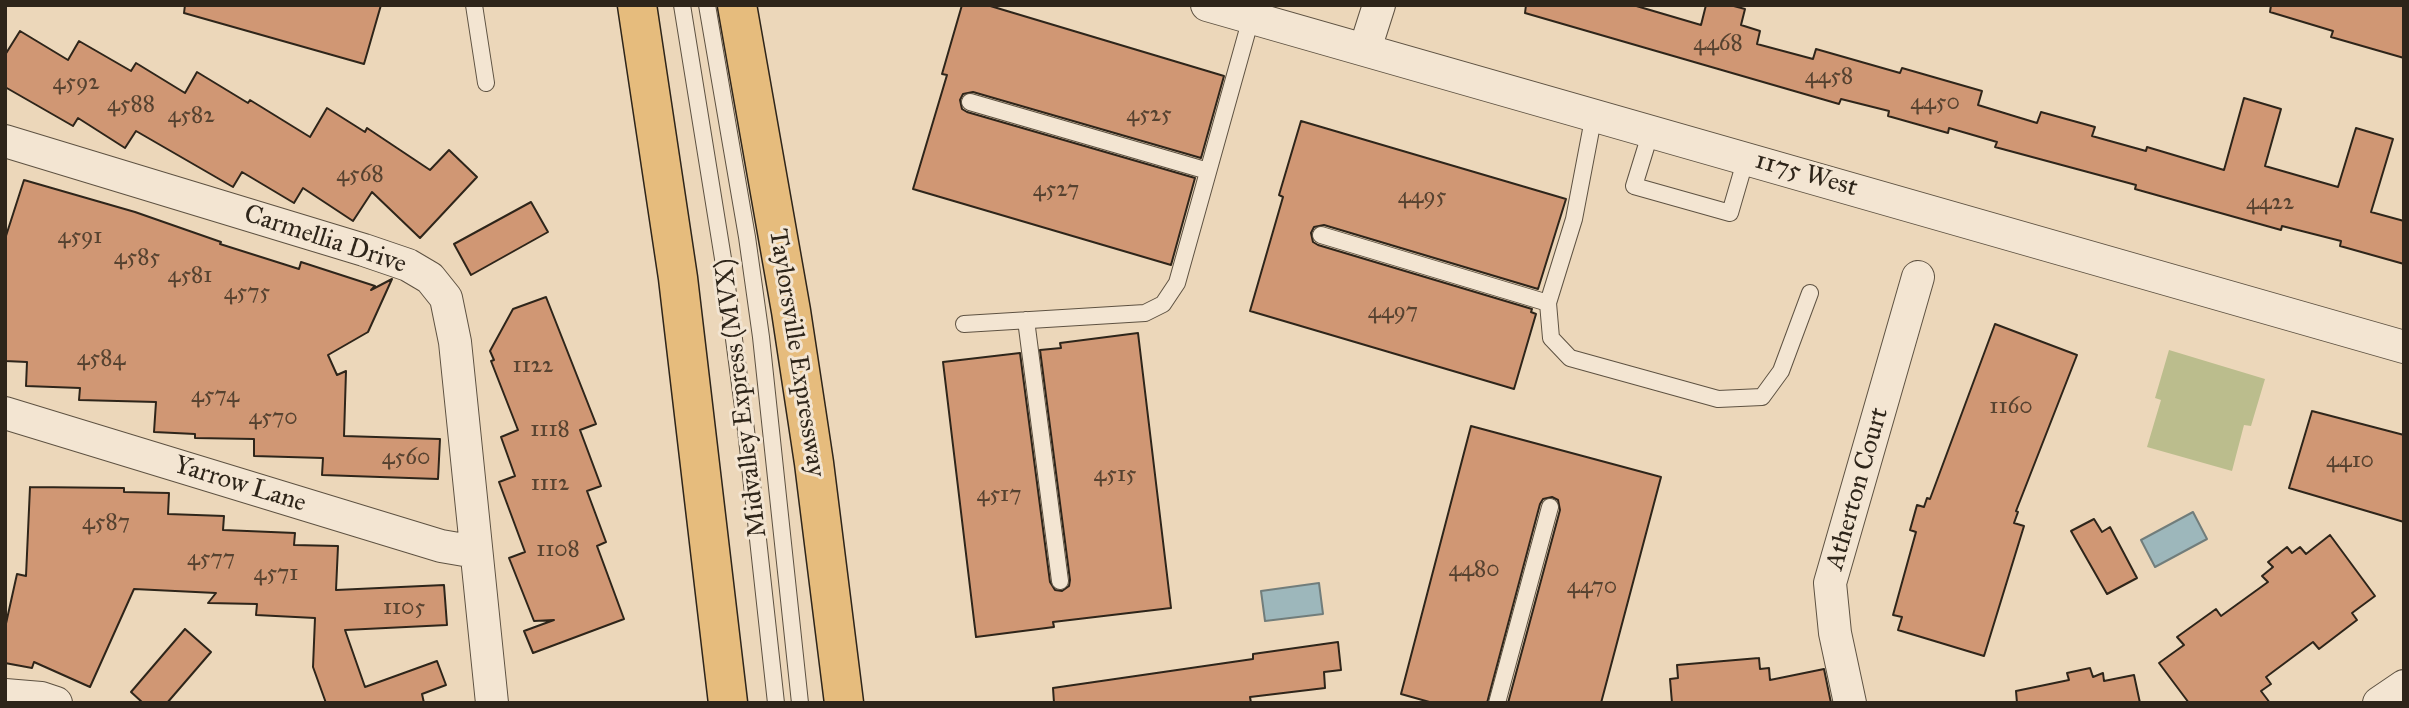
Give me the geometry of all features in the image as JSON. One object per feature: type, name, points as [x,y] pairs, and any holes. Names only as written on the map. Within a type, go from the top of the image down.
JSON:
[{"type":"main road","points":[[637,5],[678,278],[728,703]]},
{"type":"main road","name":"Taylorsville Expressway","points":[[737,5],[793,324],[844,703]]},
{"type":"street","name":"1175 West","points":[[1207,5],[2404,347]]},
{"type":"street","points":[[1365,49],[1379,5]]},
{"type":"street","name":"Carmellia Drive","points":[[5,141],[365,250],[408,265],[430,278],[446,298],[452,320],[492,703]]},
{"type":"street","name":"Atherton Court","points":[[1850,703],[1835,633],[1830,583],[1918,277]]},
{"type":"street","name":"Yarrow Lane","points":[[5,413],[441,546],[476,552]]},
{"type":"street","points":[[2378,703],[2404,686]]},
{"type":"street","points":[[5,695],[41,698],[56,703]]},
{"type":"lane","points":[[474,5],[486,83]]},
{"type":"lane","name":"Midvalley Express (MVX)","points":[[682,5],[725,271],[776,703]]},
{"type":"lane","name":"Midvalley Express (MVX)","points":[[707,5],[747,237],[761,338],[800,703]]},
{"type":"lane","points":[[964,324],[1145,313],[1163,304],[1177,283],[1251,18]]},
{"type":"lane","points":[[970,102],[1208,171]]},
{"type":"lane","points":[[1594,114],[1574,219],[1548,303],[1551,338],[1570,358],[1718,399],[1762,397],[1781,371],[1810,293]]},
{"type":"lane","points":[[1651,131],[1634,186],[1730,213],[1746,158]]},
{"type":"lane","points":[[1321,235],[1548,303]]},
{"type":"lane","points":[[1026,320],[1060,581]]},
{"type":"lane","points":[[1497,703],[1550,507]]},
{"type":"green space","points":[[2169,350],[2265,379],[2251,426],[2244,425],[2232,471],[2147,447],[2161,400],[2155,398]]},
{"type":"water","points":[[2193,512],[2207,539],[2155,567],[2141,540]]},
{"type":"water","points":[[1319,583],[1323,614],[1265,621],[1261,591]]},
{"type":"building","points":[[185,5],[381,5],[364,64],[184,13]]},
{"type":"building","points":[[962,5],[987,5],[1224,76],[1201,158],[973,92],[963,94],[960,100],[962,109],[967,112],[1195,178],[1171,265],[913,189],[947,75],[942,74]]},
{"type":"building","points":[[1526,5],[1633,5],[1701,25],[1706,5],[1730,5],[1745,9],[1741,25],[1760,31],[1757,44],[1813,59],[1816,49],[1900,73],[1902,68],[1982,91],[1978,105],[2037,123],[2041,112],[2095,127],[2092,136],[2146,151],[2147,147],[2224,170],[2244,98],[2281,109],[2265,166],[2338,187],[2356,128],[2393,139],[2371,212],[2404,221],[2404,264],[2340,246],[2341,241],[2282,226],[2281,230],[2135,189],[2136,185],[1995,147],[1997,142],[1949,128],[1948,133],[1888,116],[1889,111],[1841,99],[1839,104],[1525,13]]},
{"type":"building","points":[[2271,5],[2404,5],[2404,58],[2331,37],[2333,31],[2270,12]]},
{"type":"building","points":[[20,31],[68,60],[79,41],[131,71],[136,63],[185,93],[197,72],[248,103],[250,100],[310,137],[327,108],[365,132],[367,128],[430,170],[449,150],[477,177],[420,238],[372,192],[353,221],[303,188],[294,203],[242,172],[233,187],[136,131],[125,148],[78,118],[73,126],[5,87],[5,55]]},
{"type":"building","points":[[1301,121],[1566,199],[1538,289],[1324,225],[1314,227],[1311,233],[1313,242],[1318,245],[1532,309],[1531,312],[1536,314],[1514,389],[1250,311],[1283,197],[1279,195]]},
{"type":"building","points":[[24,180],[135,212],[221,242],[220,244],[299,269],[301,262],[375,286],[371,290],[392,279],[368,332],[328,355],[337,375],[346,371],[344,436],[440,439],[438,479],[322,475],[323,458],[254,456],[254,439],[195,438],[195,434],[154,432],[156,402],[79,400],[80,388],[26,386],[27,362],[5,361],[5,239]]},
{"type":"building","points":[[531,202],[548,232],[471,275],[454,244]]},
{"type":"building","points":[[546,297],[596,424],[580,430],[601,486],[587,491],[606,542],[597,546],[624,619],[533,653],[524,631],[554,620],[534,621],[509,558],[525,552],[499,482],[515,476],[501,437],[518,430],[491,361],[494,360],[490,351],[513,309]]},
{"type":"building","points":[[1995,324],[2077,355],[2016,511],[2018,512],[2014,523],[2024,526],[1984,656],[1898,630],[1902,617],[1893,615],[1916,532],[1910,530],[1917,505],[1924,507],[1927,498],[1930,499]]},
{"type":"building","points":[[1138,333],[1171,608],[1053,622],[1054,627],[976,637],[943,362],[1020,353],[1050,582],[1055,590],[1062,591],[1069,586],[1070,580],[1040,350],[1061,348],[1060,343]]},
{"type":"building","points":[[2312,411],[2404,435],[2404,522],[2289,488]]},
{"type":"building","points":[[1471,426],[1661,477],[1601,703],[1508,703],[1560,510],[1558,500],[1552,497],[1543,499],[1540,504],[1487,703],[1433,703],[1401,694]]},
{"type":"building","points":[[30,487],[124,488],[124,492],[169,493],[168,514],[224,516],[223,530],[295,533],[294,545],[338,546],[336,590],[444,585],[447,625],[345,630],[365,687],[437,661],[446,685],[422,694],[424,703],[326,703],[313,667],[315,618],[256,615],[257,604],[208,603],[216,593],[134,589],[90,687],[34,662],[32,668],[5,663],[5,628],[17,574],[26,576]]},
{"type":"building","points":[[2094,519],[2102,532],[2110,527],[2137,578],[2107,594],[2071,531]]},
{"type":"building","points":[[2330,535],[2375,596],[2352,613],[2357,620],[2319,649],[2313,642],[2266,677],[2271,684],[2261,691],[2270,703],[2189,703],[2159,663],[2184,645],[2177,637],[2216,609],[2221,616],[2268,582],[2262,576],[2273,567],[2268,562],[2287,547],[2292,553],[2300,547],[2306,554]]},
{"type":"building","points":[[185,629],[211,652],[167,703],[143,703],[131,692]]},
{"type":"building","points":[[1338,642],[1341,670],[1324,672],[1325,688],[1250,697],[1251,703],[1054,703],[1053,688],[1253,659],[1253,654]]},
{"type":"building","points":[[1759,658],[1760,669],[1769,668],[1770,680],[1824,669],[1831,703],[1672,703],[1670,679],[1678,678],[1677,665]]},
{"type":"building","points":[[2090,668],[2093,677],[2103,673],[2104,681],[2134,675],[2140,703],[2017,703],[2016,691],[2069,680],[2067,673]]}]
